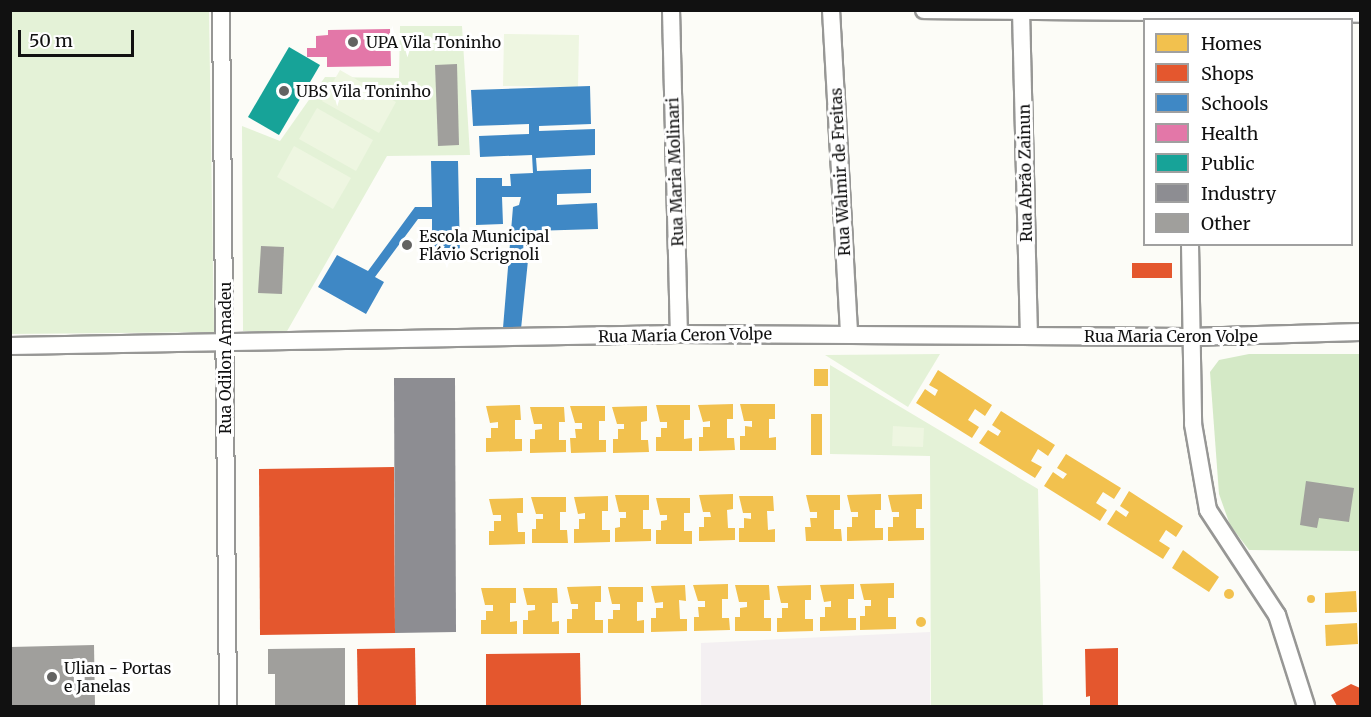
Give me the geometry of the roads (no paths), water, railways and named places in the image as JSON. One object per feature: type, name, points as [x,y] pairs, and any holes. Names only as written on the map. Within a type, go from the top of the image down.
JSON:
[{"type":"street","name":"Rua Odilon Amadeu","points":[[221,10],[228,706]]},
{"type":"street","name":"Rua Maria Molinari","points":[[671,10],[679,334]]},
{"type":"street","name":"Rua Walmir de Freitas","points":[[831,10],[849,334]]},
{"type":"street","points":[[924,10],[1360,14]]},
{"type":"street","name":"Rua Abrão Zainun","points":[[1022,11],[1029,336]]},
{"type":"street","points":[[1190,246],[1189,337],[1192,424],[1208,510],[1276,615],[1306,706]]},
{"type":"street","name":"Rua Maria Ceron Volpe","points":[[10,346],[679,334],[1189,337],[1360,332]]},
{"type":"place","name":"UPA Vila Toninho","points":[[353,42]]},
{"type":"place","name":"UBS Vila Toninho","points":[[284,91]]},
{"type":"place","name":"Escola Municipal Flávio Scrignoli","points":[[407,245]]},
{"type":"place","name":"Ulian - Portas e Janelas","points":[[52,677]]}]
